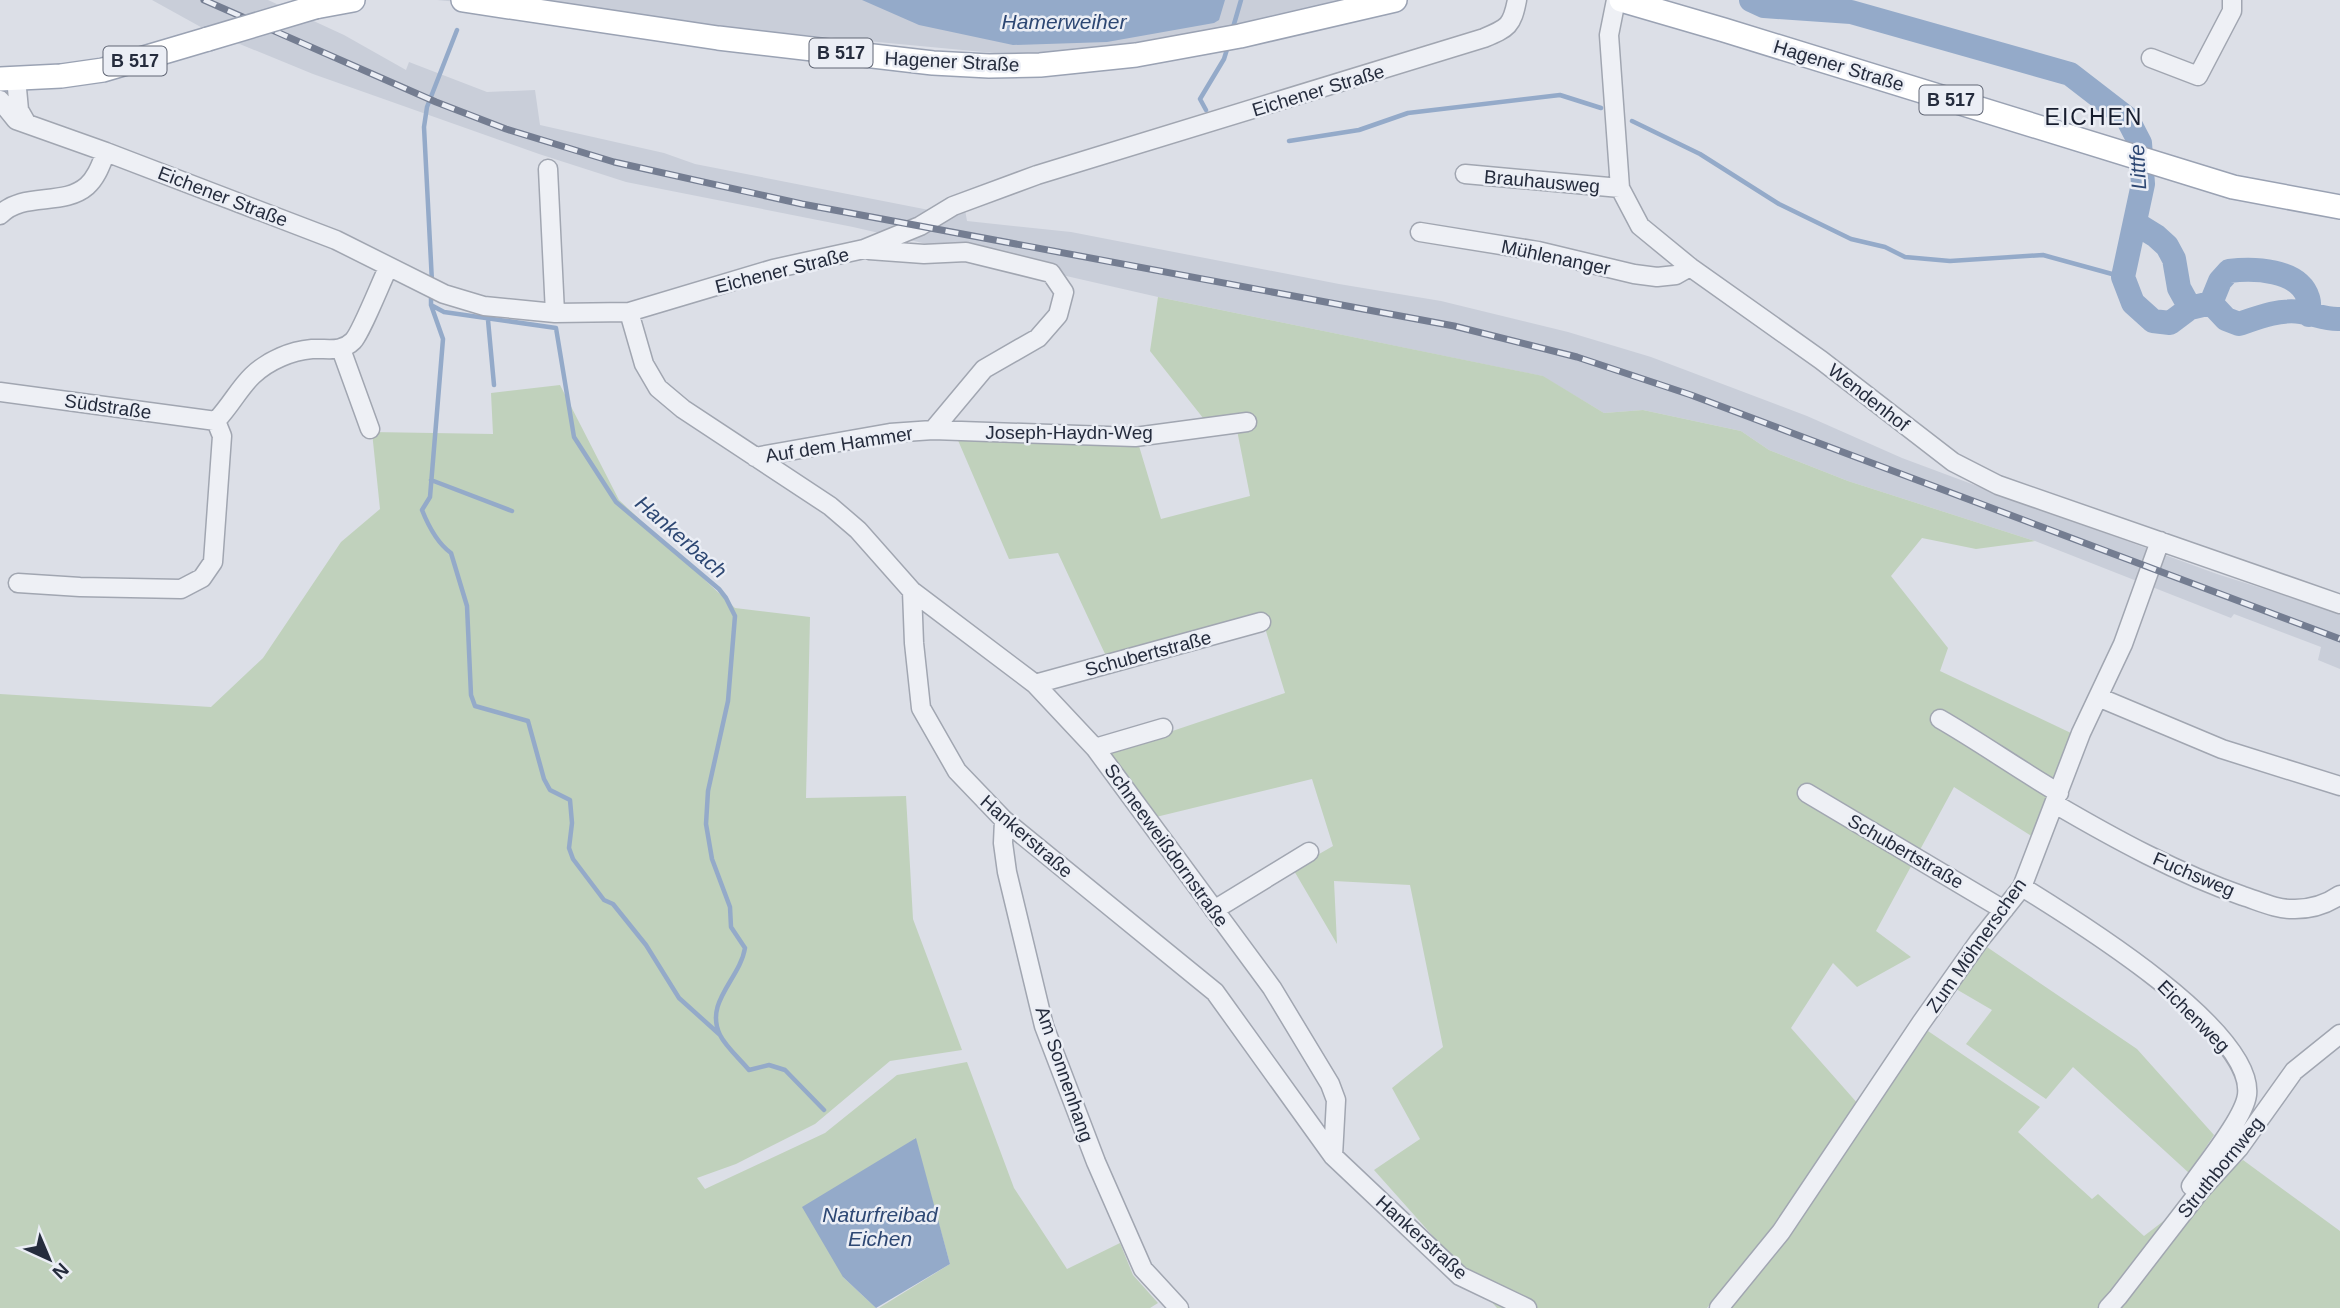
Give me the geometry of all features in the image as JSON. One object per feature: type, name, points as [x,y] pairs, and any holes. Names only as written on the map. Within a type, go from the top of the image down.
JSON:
[{"type":"main road","name":"B 517","points":[[8,79],[103,70],[315,7],[353,0]]},
{"type":"main road","name":"Hagener Straße","points":[[463,0],[718,38],[967,65],[1040,65],[1114,58],[1230,38],[1353,5],[1395,0]]},
{"type":"main road","name":"Hagener Straße","points":[[1618,0],[1654,4],[2168,169],[2233,187],[2340,207]]},
{"type":"street","name":"Eichener Straße","points":[[0,100],[10,116],[27,124],[336,240],[444,294],[484,306],[555,313],[629,312],[773,269],[864,249],[919,226],[953,206],[1037,175],[1484,38],[1508,26],[1512,21],[1517,0]]},
{"type":"street","name":"Wendenhof","points":[[1618,0],[1609,35],[1620,188],[1640,226],[1690,267],[1821,359],[1953,462],[1998,485],[2340,604]]},
{"type":"street","points":[[2151,58],[2198,76],[2232,11],[2232,0]]},
{"type":"street","points":[[8,79],[27,124]]},
{"type":"street","points":[[0,215],[18,203],[71,195],[87,186],[98,173],[106,152]]},
{"type":"street","points":[[548,169],[555,313]]},
{"type":"street","name":"Brauhausweg","points":[[1465,174],[1620,188]]},
{"type":"street","name":"Mühlenanger","points":[[1420,232],[1538,251],[1657,277],[1676,275],[1690,267]]},
{"type":"street","name":"Auf dem Hammer","points":[[755,457],[890,433],[933,430],[984,369],[1038,338],[1058,315],[1064,292],[1051,273],[966,252],[924,254],[864,249]]},
{"type":"street","points":[[18,583],[181,589],[202,578],[213,562],[222,436],[216,421],[243,384],[264,366],[283,356],[310,349],[341,349],[354,340],[388,268]]},
{"type":"street","points":[[629,312],[644,364],[658,387],[683,409],[830,506],[858,530],[912,591]]},
{"type":"street","points":[[341,349],[370,429]]},
{"type":"street","name":"Südstraße","points":[[0,392],[216,421]]},
{"type":"street","name":"Joseph-Haydn-Weg","points":[[933,430],[1135,437],[1247,422]]},
{"type":"street","name":"Zum Möhnerschen","points":[[1719,1308],[1781,1232],[1921,1023],[2022,887],[2081,733],[2123,644],[2160,541]]},
{"type":"street","name":"Schneeweißdornstraße","points":[[912,591],[1035,684],[1095,748],[1272,988],[1330,1084],[1336,1100],[1334,1156]]},
{"type":"street","name":"Hankerstraße","points":[[912,591],[921,708],[957,771],[1004,820],[1215,992],[1334,1156],[1460,1276],[1527,1308]]},
{"type":"street","name":"Schubertstraße","points":[[1035,684],[1261,622]]},
{"type":"street","points":[[2098,697],[2222,749],[2340,786]]},
{"type":"street","name":"Fuchsweg","points":[[1940,719],[1973,738],[2097,829],[2197,880],[2272,906],[2293,909],[2311,907],[2340,895]]},
{"type":"street","points":[[1095,748],[1163,728]]},
{"type":"street","name":"Schubertstraße","points":[[1807,793],[2004,910]]},
{"type":"street","name":"Am Sonnenhang","points":[[1004,820],[1003,844],[1007,872],[1044,1026],[1096,1162],[1143,1269],[1179,1308]]},
{"type":"street","points":[[1214,910],[1309,852]]},
{"type":"street","name":"Eichenweg","points":[[2022,887],[2096,932],[2175,992],[2220,1039],[2244,1070],[2247,1094],[2242,1110],[2192,1186],[2199,1192]]},
{"type":"street","name":"Struthbornweg","points":[[2108,1308],[2199,1192],[2239,1148],[2294,1071],[2340,1034]]},
{"type":"shaded area","points":[[152,0],[268,0],[344,35],[406,70],[409,62],[487,92],[535,90],[540,125],[664,153],[695,164],[929,210],[965,210],[967,221],[1071,232],[1441,301],[1568,332],[1651,357],[1807,416],[1902,458],[2012,499],[2217,574],[2340,613],[2340,669],[2318,660],[2321,647],[2234,614],[2231,618],[2035,541],[1848,481],[1769,450],[1741,431],[1643,410],[1604,413],[1542,376],[1158,297],[853,227],[626,182],[313,74],[208,31]]},
{"type":"shaded area","points":[[437,0],[1356,0],[1198,36],[1015,55]]},
{"type":"green space","points":[[1158,297],[1543,376],[1604,413],[1643,410],[1741,431],[1769,450],[1848,481],[2035,541],[1976,549],[1922,538],[1891,576],[1948,648],[1940,671],[2071,733],[2033,837],[1954,787],[1876,931],[1911,957],[1857,987],[1833,963],[1791,1028],[1859,1105],[1775,1228],[1707,1308],[1497,1308],[1374,1170],[1420,1139],[1392,1088],[1443,1047],[1410,885],[1334,881],[1337,944],[1293,869],[1333,846],[1312,779],[1156,817],[1107,753],[1285,693],[1261,615],[1106,656],[1058,553],[1009,559],[957,438],[1139,446],[1161,519],[1250,496],[1235,420],[1207,423],[1150,351]]},
{"type":"green space","points":[[560,385],[619,500],[735,608],[810,617],[806,798],[906,796],[913,919],[962,1050],[890,1061],[815,1124],[736,1164],[697,1178],[705,1189],[825,1133],[897,1075],[967,1062],[1014,1188],[1067,1269],[1120,1243],[1133,1275],[1158,1303],[1150,1308],[879,1308],[950,1264],[915,1138],[843,1277],[876,1308],[0,1308],[0,694],[211,707],[263,658],[341,542],[380,509],[372,432],[493,434],[491,393]]},
{"type":"green space","points":[[1984,945],[2137,1049],[2214,1135],[2189,1173],[2073,1067],[2046,1099],[1966,1044],[1992,1010],[1956,989]]},
{"type":"green space","points":[[1928,1031],[2040,1107],[2018,1132],[2092,1199],[2098,1194],[2144,1236],[2243,1160],[2340,1231],[2340,1308],[1726,1308],[1786,1237]]},
{"type":"water","name":"Hamerweiher","points":[[862,0],[1225,0],[1219,20],[1214,23],[1107,42],[1013,45],[919,25]]},
{"type":"water","name":"Naturfreibad Eichen","points":[[916,1138],[950,1264],[876,1308],[843,1277],[802,1207]]},
{"type":"waterway","points":[[1232,31],[1241,0]]},
{"type":"waterway","name":"Littfe","points":[[1751,0],[1764,6],[1851,12],[2070,74],[2127,118],[2140,143],[2143,184],[2123,277],[2133,303],[2153,321],[2170,323],[2190,308],[2211,303],[2226,319],[2239,324],[2269,314],[2285,312],[2340,319]]},
{"type":"waterway","name":"Hankerbach","points":[[432,282],[424,127],[427,107],[457,30]]},
{"type":"waterway","points":[[1206,110],[1200,99],[1224,59],[1228,46]]},
{"type":"waterway","points":[[1289,141],[1359,130],[1408,113],[1560,95],[1601,108]]},
{"type":"waterway","points":[[1632,121],[1700,154],[1779,204],[1851,239],[1885,247],[1905,257],[1950,261],[2043,255],[2123,277]]},
{"type":"waterway","points":[[2135,223],[2167,246],[2174,259],[2179,288],[2190,308]]},
{"type":"waterway","points":[[2211,303],[2220,281],[2229,271],[2274,272],[2295,281],[2303,288],[2309,300],[2309,315]]},
{"type":"waterway","name":"Hankerbach","points":[[431,294],[431,305],[444,312],[556,328],[574,437],[616,502],[719,589],[735,616],[728,701],[708,791],[706,824],[712,859],[730,907],[731,927],[745,948],[737,970],[720,1001],[716,1023],[729,1048],[749,1070],[769,1065],[785,1070],[824,1110]]},
{"type":"waterway","points":[[431,305],[443,339],[430,497],[422,510],[437,539],[451,553],[467,606],[471,695],[475,706],[528,721],[544,779],[550,790],[570,800],[572,823],[569,848],[573,859],[604,900],[613,904],[646,945],[679,998],[719,1034]]},
{"type":"waterway","points":[[488,320],[494,385]]},
{"type":"waterway","points":[[431,480],[512,511]]},
{"type":"railway","points":[[204,0],[436,102],[506,129],[614,162],[802,204],[1454,326],[1577,357],[1691,395],[2340,639]]},
{"type":"district","name":"EICHEN","points":[[2094,117]]}]
